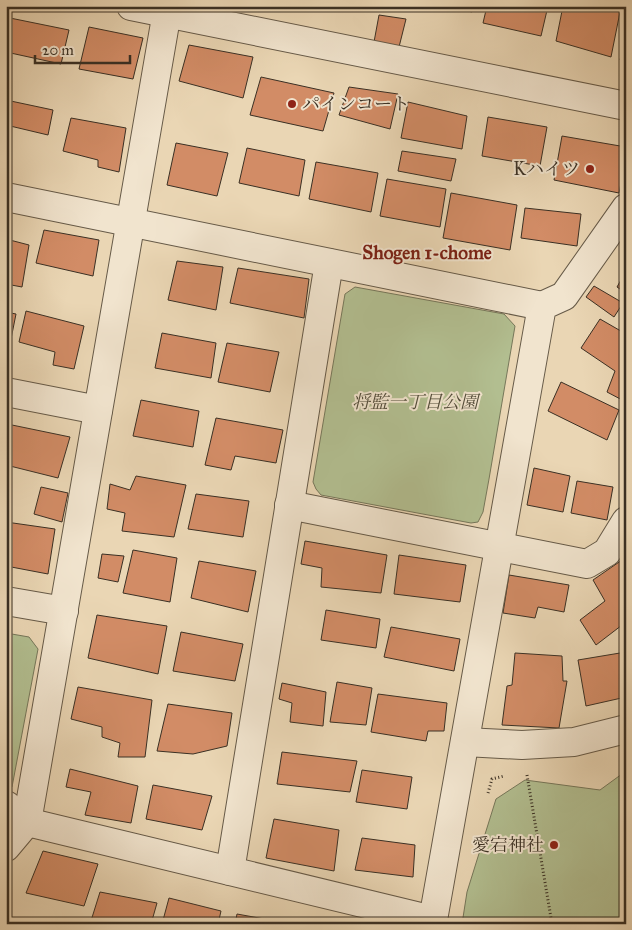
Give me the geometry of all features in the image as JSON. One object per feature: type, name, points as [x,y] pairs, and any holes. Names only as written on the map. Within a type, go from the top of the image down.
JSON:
[{"type":"street","points":[[131,6],[168,10],[626,106]]},
{"type":"street","points":[[6,846],[27,822],[168,10]]},
{"type":"street","points":[[6,197],[542,306],[564,296],[626,208]]},
{"type":"street","points":[[230,871],[329,263]]},
{"type":"street","points":[[6,805],[27,822],[433,920],[542,306]]},
{"type":"street","points":[[6,392],[98,410]]},
{"type":"street","points":[[290,505],[587,564],[607,552],[626,521]]},
{"type":"street","points":[[6,601],[64,611]]},
{"type":"street","points":[[464,742],[524,758],[574,742],[626,729]]},
{"type":"path","points":[[487,797],[492,779],[524,758],[552,924]]},
{"type":"green space","name":"将監一丁目公園","points":[[355,287],[504,314],[515,326],[483,512],[478,522],[471,523],[321,495],[316,489],[313,482],[345,294]]},
{"type":"green space","points":[[6,633],[29,637],[38,649],[12,787],[6,787]]},
{"type":"green space","name":"愛宕神社","points":[[626,771],[626,924],[462,924],[467,892],[496,799],[525,780],[600,790]]},
{"type":"building","points":[[446,6],[473,6],[472,12]]},
{"type":"building","points":[[487,6],[548,6],[541,36],[483,23]]},
{"type":"building","points":[[563,6],[598,6],[620,12],[611,57],[556,41]]},
{"type":"building","points":[[379,15],[406,19],[399,47],[374,42]]},
{"type":"building","points":[[10,18],[69,30],[61,64],[6,52]]},
{"type":"building","points":[[89,27],[143,38],[133,79],[79,69]]},
{"type":"building","points":[[626,32],[626,61],[620,60]]},
{"type":"building","points":[[189,45],[253,57],[243,98],[179,81]]},
{"type":"building","name":"パインコート","points":[[261,77],[334,93],[323,131],[250,115]]},
{"type":"building","points":[[349,87],[398,94],[390,129],[339,115]]},
{"type":"building","points":[[6,100],[53,110],[48,135],[6,125]]},
{"type":"building","points":[[408,102],[467,116],[462,149],[401,138]]},
{"type":"building","points":[[488,117],[547,127],[540,166],[482,156]]},
{"type":"building","points":[[71,118],[126,128],[119,172],[98,167],[98,160],[63,151]]},
{"type":"building","name":"Kハイツ","points":[[562,136],[626,147],[626,157],[619,193],[554,180]]},
{"type":"building","points":[[176,143],[228,153],[217,196],[167,185]]},
{"type":"building","points":[[247,148],[305,160],[299,196],[239,183]]},
{"type":"building","points":[[402,151],[456,159],[451,181],[398,171]]},
{"type":"building","points":[[316,162],[378,173],[371,212],[309,199]]},
{"type":"building","points":[[387,179],[446,189],[440,227],[380,216]]},
{"type":"building","points":[[451,193],[517,205],[510,250],[443,238]]},
{"type":"building","points":[[525,208],[581,214],[577,246],[521,238]]},
{"type":"building","points":[[44,230],[99,240],[93,276],[36,263]]},
{"type":"building","points":[[6,239],[29,245],[22,287],[6,284]]},
{"type":"building","points":[[177,261],[223,267],[216,310],[168,300]]},
{"type":"building","points":[[238,268],[309,279],[304,318],[230,303]]},
{"type":"building","points":[[626,271],[626,293],[617,287]]},
{"type":"building","points":[[594,286],[623,303],[614,317],[586,297]]},
{"type":"building","points":[[26,311],[84,326],[74,369],[53,365],[55,352],[19,342]]},
{"type":"building","points":[[6,312],[16,314],[9,349],[6,349]]},
{"type":"building","points":[[600,319],[626,334],[626,402],[607,392],[615,371],[581,348]]},
{"type":"building","points":[[162,333],[216,343],[211,378],[155,368]]},
{"type":"building","points":[[227,343],[279,352],[270,392],[218,382]]},
{"type":"building","points":[[561,382],[619,410],[607,440],[548,411]]},
{"type":"building","points":[[141,400],[199,411],[193,447],[133,436]]},
{"type":"building","points":[[216,418],[283,430],[276,463],[235,456],[231,470],[205,465]]},
{"type":"building","points":[[12,425],[70,437],[58,478],[6,465],[6,446]]},
{"type":"building","points":[[534,468],[570,476],[563,512],[527,505]]},
{"type":"building","points":[[136,476],[186,485],[174,537],[122,531],[125,513],[107,509],[110,484],[130,490]]},
{"type":"building","points":[[577,481],[613,487],[607,520],[571,513]]},
{"type":"building","points":[[41,487],[68,493],[62,522],[34,514]]},
{"type":"building","points":[[196,494],[249,501],[243,537],[188,529]]},
{"type":"building","points":[[6,522],[55,529],[48,574],[6,566]]},
{"type":"building","points":[[305,541],[387,555],[381,593],[321,587],[322,568],[301,564]]},
{"type":"building","points":[[133,550],[177,558],[170,602],[123,593]]},
{"type":"building","points":[[102,554],[124,556],[118,582],[98,578]]},
{"type":"building","points":[[399,555],[466,565],[460,602],[394,594]]},
{"type":"building","points":[[622,560],[626,566],[626,622],[596,645],[580,620],[605,601],[593,580]]},
{"type":"building","points":[[199,561],[256,571],[248,612],[191,598]]},
{"type":"building","points":[[509,575],[569,585],[564,612],[538,607],[535,618],[503,613]]},
{"type":"building","points":[[326,610],[380,619],[376,648],[321,640]]},
{"type":"building","points":[[97,615],[167,626],[158,674],[88,658]]},
{"type":"building","points":[[391,627],[460,639],[454,671],[384,657]]},
{"type":"building","points":[[181,632],[243,644],[235,681],[173,671]]},
{"type":"building","points":[[626,652],[626,697],[586,706],[578,660]]},
{"type":"building","points":[[515,653],[562,656],[563,681],[567,681],[559,728],[502,725],[507,686],[512,685]]},
{"type":"building","points":[[337,682],[372,688],[366,725],[330,722]]},
{"type":"building","points":[[282,683],[326,692],[323,726],[290,722],[292,703],[279,699]]},
{"type":"building","points":[[78,687],[152,700],[145,757],[118,757],[120,743],[102,737],[102,727],[71,719]]},
{"type":"building","points":[[378,694],[447,703],[444,731],[428,731],[426,741],[371,732]]},
{"type":"building","points":[[168,704],[232,713],[227,746],[193,754],[157,751]]},
{"type":"building","points":[[282,752],[357,761],[350,792],[277,784]]},
{"type":"building","points":[[70,769],[138,786],[131,823],[85,815],[91,792],[66,787]]},
{"type":"building","points":[[362,770],[412,777],[407,809],[356,802]]},
{"type":"building","points":[[153,785],[212,796],[202,830],[146,819]]},
{"type":"building","points":[[274,819],[339,830],[334,871],[266,858]]},
{"type":"building","points":[[362,838],[415,845],[413,877],[355,870]]},
{"type":"building","points":[[43,851],[98,864],[84,906],[26,893]]},
{"type":"building","points":[[100,892],[157,903],[151,924],[90,924]]},
{"type":"building","points":[[169,898],[221,911],[218,924],[162,924]]},
{"type":"building","points":[[237,914],[292,924],[235,924]]},
{"type":"place","name":"パインコート","points":[[292,104]]},
{"type":"place","name":"Kハイツ","points":[[590,169]]},
{"type":"place","name":"愛宕神社","points":[[554,845]]},
{"type":"district","name":"Shogen 1-chome","points":[[427,252]]}]
